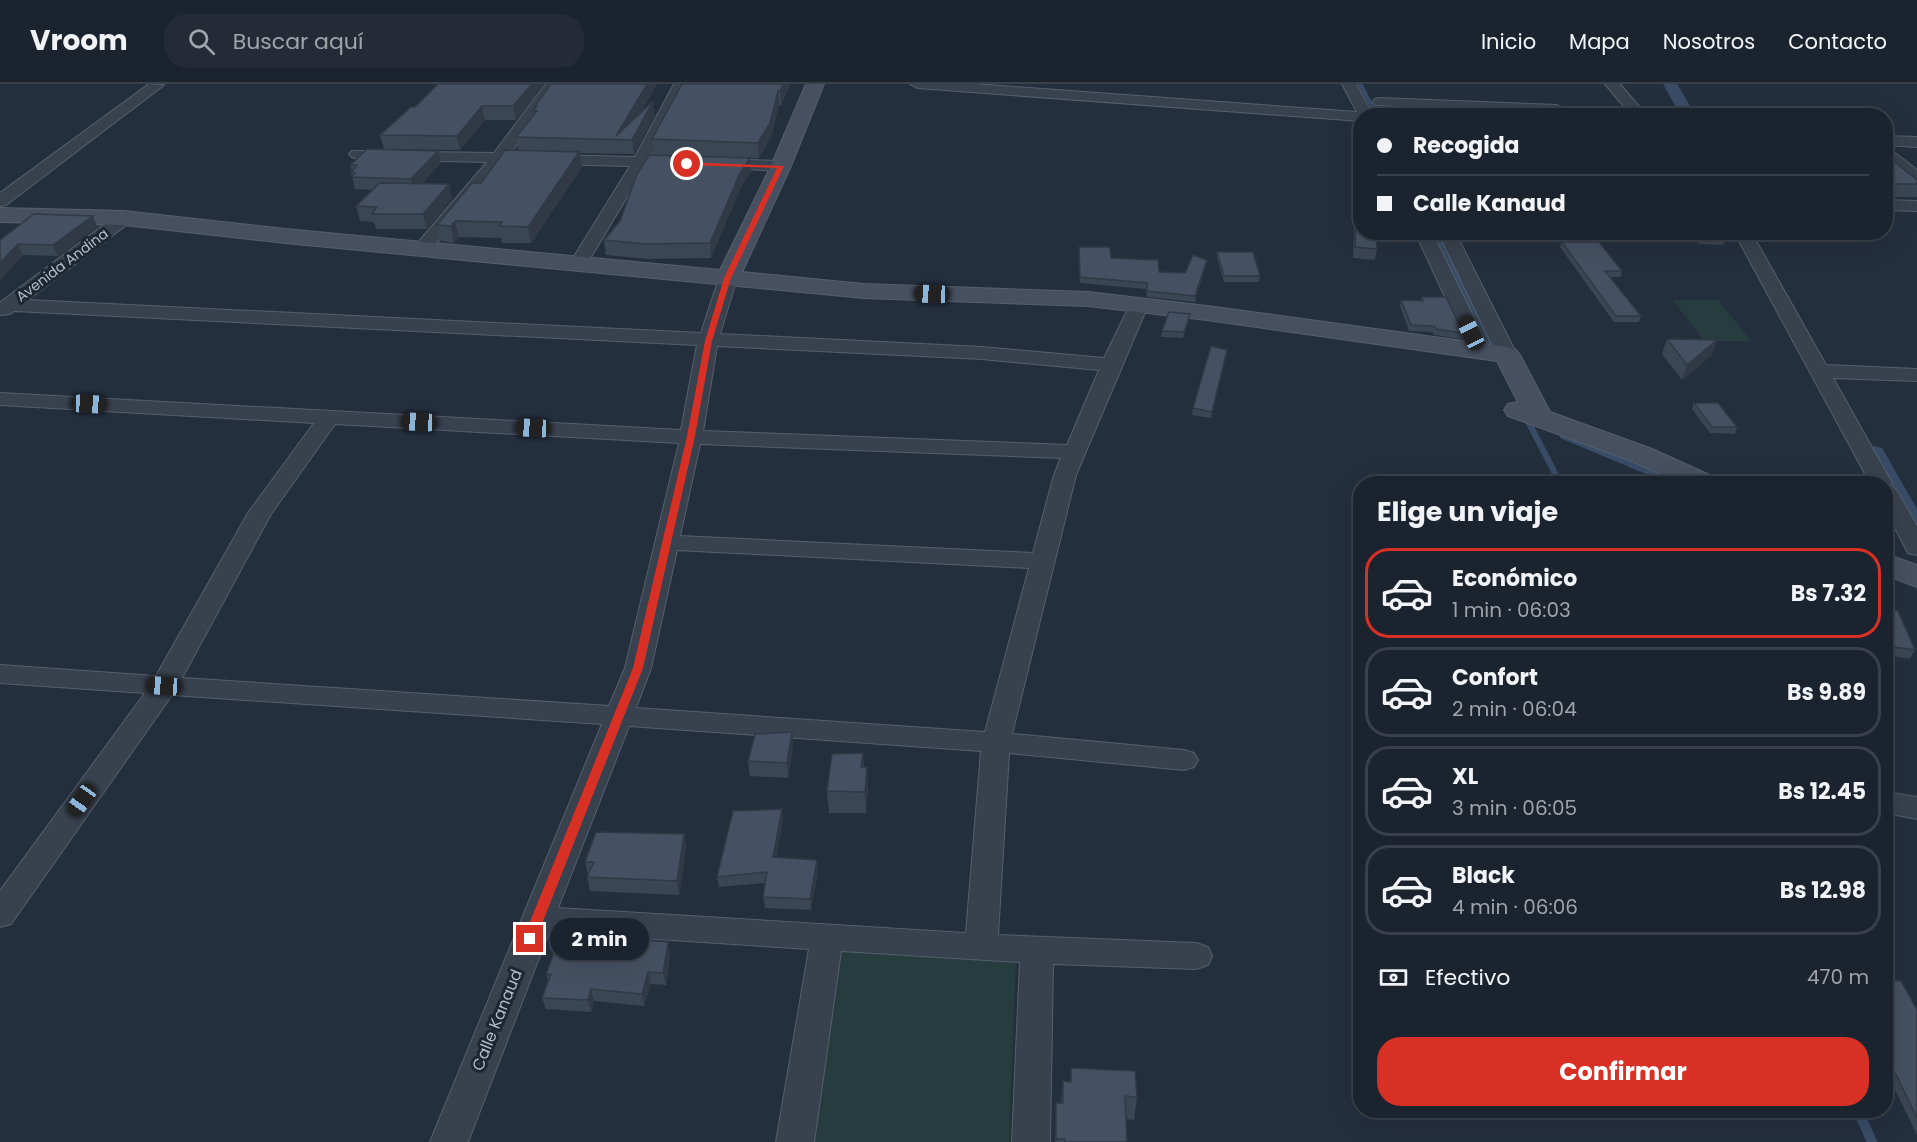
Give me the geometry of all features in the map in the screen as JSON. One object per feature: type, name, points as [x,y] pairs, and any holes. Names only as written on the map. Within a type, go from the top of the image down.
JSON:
[{"type":"street","points":[[422,249],[498,159],[553,84]]},
{"type":"street","points":[[579,263],[640,162],[681,84]]},
{"type":"street","points":[[728,278],[781,166],[815,84]]},
{"type":"street","points":[[917,84],[1353,116]]},
{"type":"street","points":[[1349,84],[1362,108]]},
{"type":"street","points":[[1612,84],[1633,108]]},
{"type":"street","points":[[0,201],[157,85]]},
{"type":"street","points":[[1383,108],[1378,97],[1542,108]]},
{"type":"street","points":[[1893,141],[1917,142]]},
{"type":"street","points":[[357,154],[781,166]]},
{"type":"street","points":[[1893,159],[1917,178]]},
{"type":"street","points":[[1893,205],[1917,206]]},
{"type":"street","points":[[0,215],[124,218],[864,291],[1088,299],[1494,354]]},
{"type":"street","name":"Avenida Andina","points":[[4,309],[124,218]]},
{"type":"street","points":[[1427,240],[1494,354]]},
{"type":"street","points":[[1449,240],[1494,354],[1506,405],[1642,455],[1688,476]]},
{"type":"street","points":[[1746,240],[1877,476]]},
{"type":"street","name":"Calle Kanaud","points":[[449,1142],[638,668],[691,436],[708,341],[728,278]]},
{"type":"street","points":[[981,946],[996,742],[1065,475],[1138,305]]},
{"type":"street","points":[[4,309],[982,353],[1111,365]]},
{"type":"street","points":[[1819,371],[1917,375]]},
{"type":"street","points":[[0,399],[691,436],[1074,452]]},
{"type":"street","points":[[0,915],[164,686],[260,513],[329,417]]},
{"type":"street","points":[[1893,504],[1917,548]]},
{"type":"street","points":[[667,543],[712,543],[1043,561]]},
{"type":"street","points":[[1893,566],[1917,577]]},
{"type":"street","points":[[0,674],[996,742],[1184,760]]},
{"type":"street","points":[[1893,804],[1917,808]]},
{"type":"street","points":[[538,919],[1037,950],[1196,956]]},
{"type":"street","points":[[795,1142],[828,937]]},
{"type":"street","points":[[1031,1142],[1037,950]]},
{"type":"green space","points":[[1673,300],[1718,300],[1751,341],[1704,341]]},
{"type":"green space","points":[[842,951],[1016,961],[1009,1142],[814,1142]]},
{"type":"building","points":[[438,84],[532,84],[513,106],[482,106],[457,136],[380,135],[411,107],[415,107]]},
{"type":"building","points":[[551,84],[647,84],[616,136],[653,101],[632,140],[516,137],[537,111],[533,111],[537,106],[535,106]]},
{"type":"building","points":[[682,84],[783,84],[778,91],[770,123],[758,143],[652,139]]},
{"type":"building","points":[[367,149],[438,151],[411,179],[352,177],[355,173],[351,173],[357,165],[350,165]]},
{"type":"building","points":[[505,150],[579,152],[528,227],[499,226],[502,222],[455,221],[451,226],[437,225],[472,183],[481,183]]},
{"type":"building","points":[[649,155],[750,158],[740,173],[710,243],[646,244],[604,240],[620,221],[637,174]]},
{"type":"building","points":[[1893,161],[1917,180],[1917,184],[1893,184]]},
{"type":"building","points":[[380,183],[449,184],[423,214],[372,214],[377,207],[356,206]]},
{"type":"building","points":[[34,214],[93,216],[53,245],[18,244],[0,263],[0,240]]},
{"type":"building","points":[[1355,240],[1376,240],[1377,249],[1355,247]]},
{"type":"building","points":[[1562,242],[1599,242],[1622,271],[1605,271],[1641,316],[1616,316]]},
{"type":"building","points":[[1079,247],[1110,247],[1111,258],[1158,260],[1159,272],[1185,273],[1193,255],[1207,260],[1195,296],[1147,291],[1147,283],[1080,277]]},
{"type":"building","points":[[1217,252],[1253,252],[1260,276],[1224,276]]},
{"type":"building","points":[[1422,297],[1446,297],[1463,333],[1436,329],[1434,326],[1411,325],[1401,300],[1423,301]]},
{"type":"building","points":[[1169,312],[1190,314],[1184,332],[1162,331]]},
{"type":"building","points":[[1667,339],[1717,340],[1687,365]]},
{"type":"building","points":[[1211,346],[1227,350],[1212,412],[1193,408]]},
{"type":"building","points":[[1694,403],[1718,403],[1737,427],[1712,427]]},
{"type":"building","points":[[1893,610],[1898,611],[1915,650],[1893,647]]},
{"type":"building","points":[[792,732],[787,763],[748,761],[755,734]]},
{"type":"building","points":[[863,753],[861,767],[867,767],[865,792],[827,791],[832,754]]},
{"type":"building","points":[[782,809],[773,857],[817,860],[810,899],[763,897],[767,872],[717,877],[733,811]]},
{"type":"building","points":[[596,832],[684,834],[677,881],[587,877],[594,862],[585,862]]},
{"type":"building","points":[[613,938],[668,942],[663,973],[648,972],[642,994],[591,989],[588,1000],[542,998],[551,974],[546,975],[558,940],[611,943]]},
{"type":"building","points":[[1893,980],[1901,981],[1917,1010],[1917,1118],[1893,1068]]},
{"type":"building","points":[[1071,1068],[1135,1071],[1137,1097],[1125,1096],[1127,1142],[1065,1142],[1065,1139],[1056,1139],[1056,1103],[1063,1103],[1063,1081],[1071,1082]]},
{"type":"waterway","points":[[1360,84],[1373,108]]},
{"type":"waterway","points":[[1670,84],[1684,108]]},
{"type":"waterway","points":[[1439,240],[1493,348]]},
{"type":"waterway","points":[[1528,421],[1556,476]]},
{"type":"waterway","points":[[1563,436],[1658,476]]},
{"type":"waterway","points":[[1874,453],[1887,476]]},
{"type":"waterway","points":[[1893,487],[1917,530]]},
{"type":"waterway","points":[[1862,1118],[1872,1142]]},
{"type":"route","points":[[530,939],[638,668],[691,436],[708,341],[728,278],[781,166],[687,164]]}]
